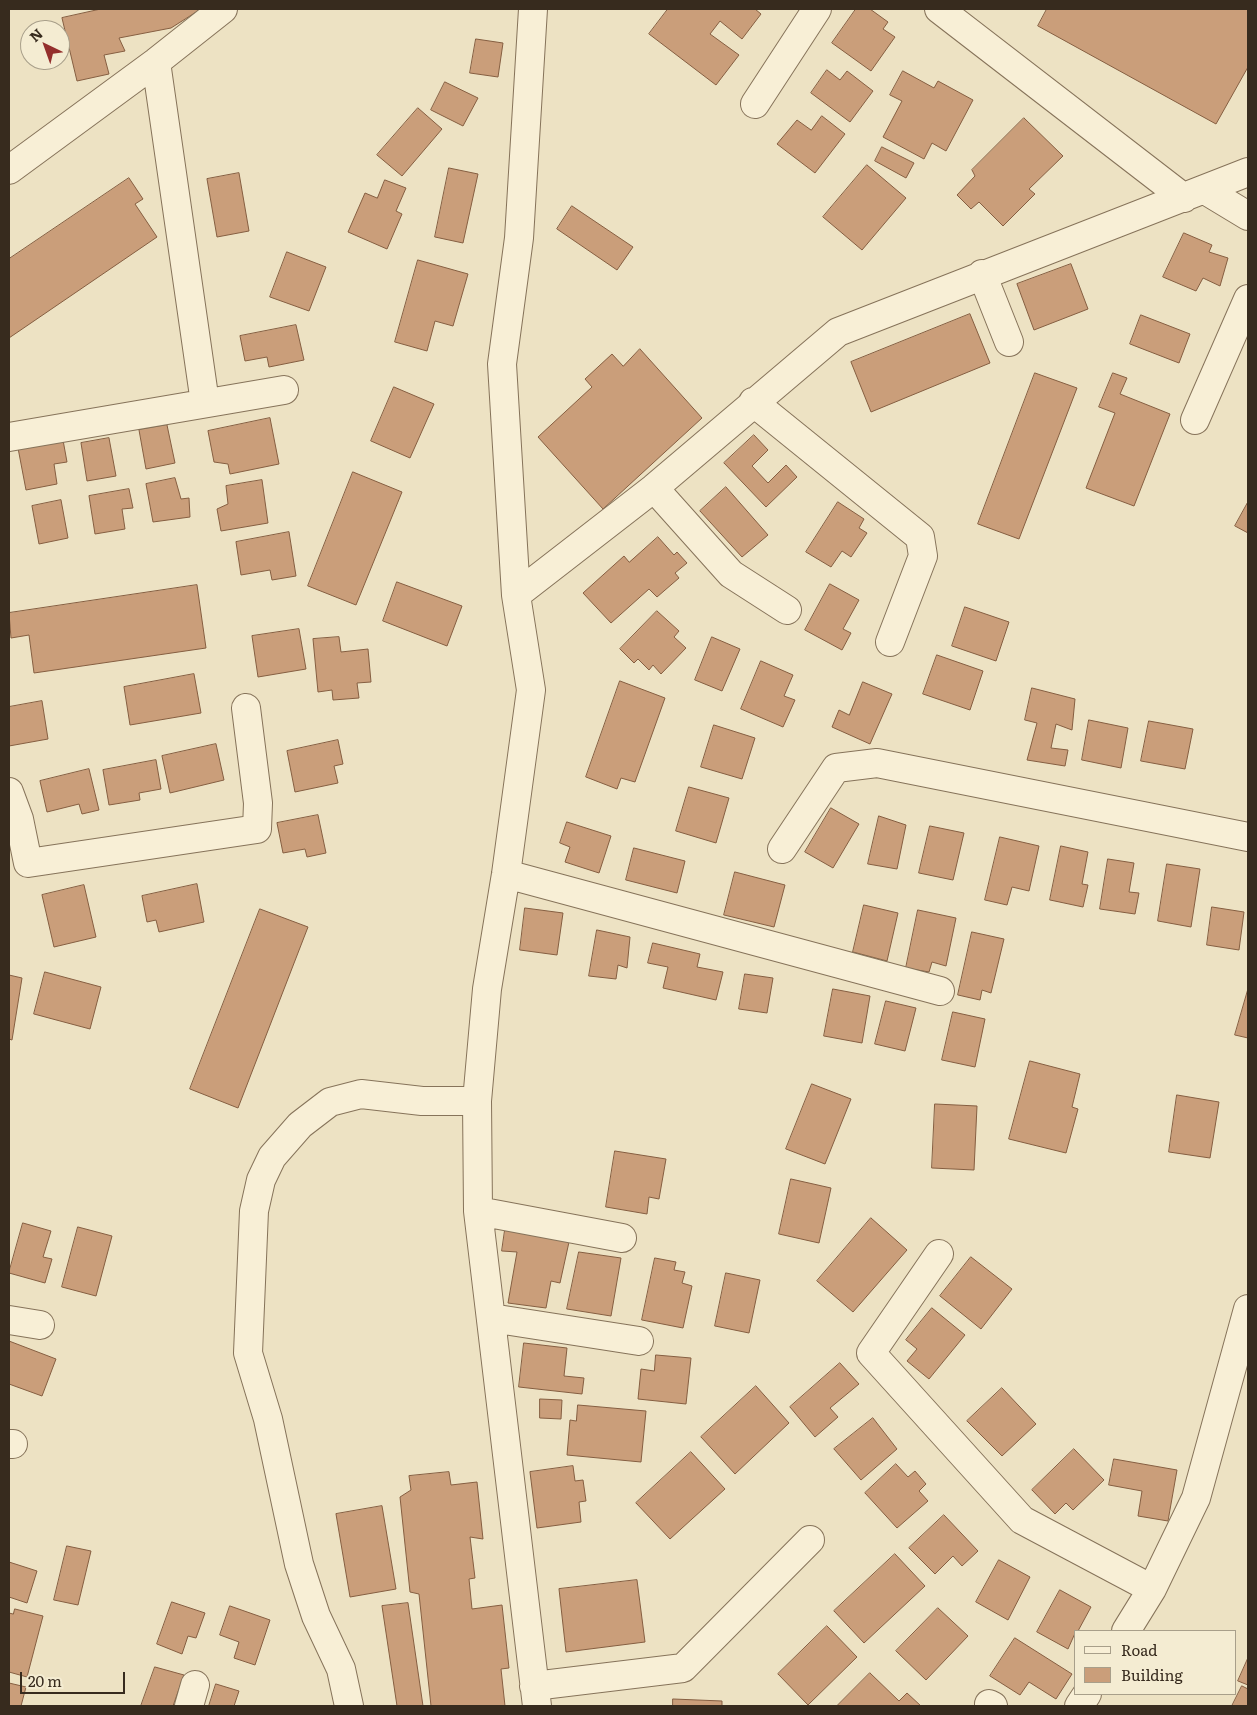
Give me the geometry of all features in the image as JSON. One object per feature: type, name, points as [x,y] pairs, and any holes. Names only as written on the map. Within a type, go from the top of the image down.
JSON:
[{"type":"street","points":[[9,170],[156,62],[223,9]]},
{"type":"street","points":[[534,9],[519,238],[502,364],[516,595],[532,690],[506,874],[487,989],[477,1101],[478,1211],[536,1696],[683,1668],[810,1540]]},
{"type":"street","points":[[755,104],[817,9]]},
{"type":"street","points":[[939,9],[1194,194],[1248,216]]},
{"type":"street","points":[[156,62],[205,403]]},
{"type":"street","points":[[516,595],[654,488],[838,332],[982,274],[1248,172]]},
{"type":"street","points":[[982,274],[1009,342]]},
{"type":"street","points":[[1196,420],[1248,299]]},
{"type":"street","points":[[9,437],[284,390]]},
{"type":"street","points":[[754,402],[920,537],[923,556],[890,642]]},
{"type":"street","points":[[654,488],[731,574],[787,610]]},
{"type":"street","points":[[9,792],[19,819],[28,863],[257,828],[258,803],[246,708]]},
{"type":"street","points":[[782,850],[836,768],[877,764],[1248,836]]},
{"type":"street","points":[[506,874],[940,992]]},
{"type":"street","points":[[350,1706],[341,1668],[316,1616],[299,1564],[268,1419],[248,1353],[254,1211],[262,1180],[272,1158],[300,1125],[330,1102],[361,1094],[422,1101],[477,1101]]},
{"type":"street","points":[[478,1211],[622,1238]]},
{"type":"street","points":[[938,1254],[871,1353],[1022,1520],[1152,1589]]},
{"type":"street","points":[[1127,1630],[1152,1589],[1196,1498],[1248,1309]]},
{"type":"street","points":[[491,1318],[639,1341]]},
{"type":"street","points":[[9,1320],[40,1325]]},
{"type":"street","points":[[1079,1706],[1086,1695]]},
{"type":"building","points":[[101,9],[201,9],[171,28],[119,38],[125,51],[104,55],[109,74],[77,81],[70,52],[70,20],[62,20],[62,18]]},
{"type":"building","points":[[668,9],[755,9],[761,14],[742,39],[720,21],[710,34],[739,55],[716,85],[649,34]]},
{"type":"building","points":[[856,9],[870,9],[888,22],[883,29],[895,37],[871,71],[832,43]]},
{"type":"building","points":[[1047,9],[1248,9],[1248,67],[1216,124],[1038,26]]},
{"type":"building","points":[[476,39],[503,43],[498,77],[470,73]]},
{"type":"building","points":[[827,70],[840,80],[847,71],[873,91],[850,122],[811,93]]},
{"type":"building","points":[[903,71],[934,88],[938,81],[973,100],[946,151],[932,143],[924,159],[883,137],[902,101],[890,95]]},
{"type":"building","points":[[445,82],[478,98],[463,126],[431,110]]},
{"type":"building","points":[[418,108],[442,129],[402,176],[377,155]]},
{"type":"building","points":[[822,116],[845,134],[815,173],[777,144],[797,120],[811,130]]},
{"type":"building","points":[[1024,118],[1063,156],[1029,189],[1035,194],[1003,226],[979,202],[971,209],[957,195],[975,176],[972,170]]},
{"type":"building","points":[[882,147],[914,163],[906,178],[875,161]]},
{"type":"building","points":[[867,165],[906,198],[862,250],[823,217]]},
{"type":"building","points":[[449,168],[478,174],[463,243],[435,237]]},
{"type":"building","points":[[239,173],[249,231],[217,237],[207,179]]},
{"type":"building","points":[[129,178],[143,199],[135,204],[157,237],[9,338],[9,259]]},
{"type":"building","points":[[385,180],[406,188],[396,211],[402,214],[387,249],[348,232],[365,193],[377,198]]},
{"type":"building","points":[[572,206],[633,247],[617,270],[557,229]]},
{"type":"building","points":[[1184,233],[1212,245],[1209,252],[1228,258],[1220,286],[1203,278],[1196,291],[1163,277]]},
{"type":"building","points":[[287,252],[326,267],[309,311],[270,297]]},
{"type":"building","points":[[418,260],[468,274],[453,326],[435,321],[427,351],[395,342]]},
{"type":"building","points":[[1071,264],[1088,309],[1034,330],[1017,284]]},
{"type":"building","points":[[970,314],[990,363],[871,412],[851,362]]},
{"type":"building","points":[[1141,315],[1190,334],[1179,363],[1130,344]]},
{"type":"building","points":[[296,325],[304,360],[269,367],[267,357],[245,361],[240,336]]},
{"type":"building","points":[[640,349],[702,418],[603,509],[538,437],[592,387],[585,379],[612,354],[623,366]]},
{"type":"building","points":[[1035,373],[1077,388],[1019,539],[978,524]]},
{"type":"building","points":[[1113,373],[1127,378],[1120,394],[1170,414],[1134,506],[1086,488],[1115,413],[1099,407]]},
{"type":"building","points":[[394,387],[434,404],[410,458],[371,441]]},
{"type":"building","points":[[270,418],[279,464],[230,474],[228,464],[214,462],[208,431]]},
{"type":"building","points":[[167,425],[175,463],[146,469],[139,430]]},
{"type":"building","points":[[754,435],[768,450],[752,466],[768,483],[786,465],[797,477],[766,507],[724,463]]},
{"type":"building","points":[[109,438],[116,476],[87,481],[81,443]]},
{"type":"building","points":[[63,440],[67,462],[54,464],[57,484],[26,490],[18,448]]},
{"type":"building","points":[[353,472],[402,492],[356,605],[308,586]]},
{"type":"building","points":[[175,478],[181,499],[189,498],[190,517],[153,522],[146,484]]},
{"type":"building","points":[[262,480],[268,523],[221,531],[217,509],[228,504],[226,486]]},
{"type":"building","points":[[726,487],[768,535],[742,557],[700,511]]},
{"type":"building","points":[[129,489],[133,508],[122,509],[125,529],[95,534],[89,496]]},
{"type":"building","points":[[61,500],[68,538],[39,544],[32,506]]},
{"type":"building","points":[[838,502],[864,519],[859,528],[867,533],[851,557],[842,551],[831,567],[806,552]]},
{"type":"building","points":[[1248,502],[1248,533],[1235,526]]},
{"type":"building","points":[[289,532],[296,576],[272,580],[270,570],[241,575],[236,542]]},
{"type":"building","points":[[658,537],[674,555],[677,552],[687,563],[675,573],[679,578],[657,597],[649,589],[611,623],[583,593],[624,556],[629,562]]},
{"type":"building","points":[[397,582],[462,606],[447,646],[383,621]]},
{"type":"building","points":[[830,584],[859,600],[843,629],[851,633],[842,650],[805,630]]},
{"type":"building","points":[[197,585],[206,648],[34,673],[29,635],[11,638],[9,613]]},
{"type":"building","points":[[965,607],[1009,622],[996,661],[952,646]]},
{"type":"building","points":[[657,611],[679,631],[674,637],[686,648],[661,674],[653,665],[649,670],[638,659],[634,663],[620,649]]},
{"type":"building","points":[[299,629],[306,669],[258,677],[252,636]]},
{"type":"building","points":[[339,637],[341,652],[368,649],[371,682],[357,683],[359,698],[333,700],[332,690],[318,692],[313,639]]},
{"type":"building","points":[[712,637],[740,649],[722,691],[695,680]]},
{"type":"building","points":[[937,655],[983,671],[970,710],[923,694]]},
{"type":"building","points":[[761,661],[793,675],[784,696],[795,700],[783,727],[741,709]]},
{"type":"building","points":[[194,674],[201,713],[130,725],[124,687]]},
{"type":"building","points":[[620,681],[665,698],[635,782],[621,778],[617,789],[586,777]]},
{"type":"building","points":[[863,682],[892,694],[870,744],[832,727],[839,710],[849,715]]},
{"type":"building","points":[[1032,688],[1075,699],[1072,730],[1056,724],[1051,748],[1068,750],[1065,766],[1027,760],[1037,723],[1025,720]]},
{"type":"building","points":[[42,701],[48,739],[9,746],[9,707]]},
{"type":"building","points":[[1089,720],[1128,728],[1121,768],[1082,760]]},
{"type":"building","points":[[1149,721],[1193,729],[1185,769],[1141,761]]},
{"type":"building","points":[[714,725],[755,738],[742,779],[701,767]]},
{"type":"building","points":[[338,740],[343,764],[334,766],[338,783],[295,792],[287,751]]},
{"type":"building","points":[[216,744],[224,780],[170,793],[162,756]]},
{"type":"building","points":[[156,760],[161,789],[139,793],[140,800],[109,805],[103,770]]},
{"type":"building","points":[[89,769],[99,810],[82,814],[79,804],[47,812],[40,781]]},
{"type":"building","points":[[689,787],[729,798],[716,843],[676,831]]},
{"type":"building","points":[[831,808],[859,824],[833,868],[805,852]]},
{"type":"building","points":[[318,815],[326,853],[307,857],[305,849],[283,853],[277,823]]},
{"type":"building","points":[[879,816],[906,825],[897,869],[868,864]]},
{"type":"building","points":[[567,822],[611,836],[599,873],[565,862],[570,847],[560,843]]},
{"type":"building","points":[[930,826],[964,833],[953,880],[919,873]]},
{"type":"building","points":[[1000,837],[1039,846],[1029,891],[1012,887],[1007,905],[985,900]]},
{"type":"building","points":[[1061,846],[1088,852],[1082,884],[1088,885],[1083,907],[1050,900]]},
{"type":"building","points":[[634,848],[685,861],[677,893],[626,880]]},
{"type":"building","points":[[1108,859],[1134,863],[1129,892],[1139,893],[1135,914],[1100,909]]},
{"type":"building","points":[[1167,864],[1200,869],[1191,927],[1158,921]]},
{"type":"building","points":[[735,872],[785,885],[774,927],[724,915]]},
{"type":"building","points":[[197,884],[204,922],[159,932],[156,920],[147,922],[142,896]]},
{"type":"building","points":[[84,885],[96,937],[54,947],[42,895]]},
{"type":"building","points":[[864,905],[898,913],[887,961],[853,952]]},
{"type":"building","points":[[1212,907],[1244,912],[1239,950],[1207,945]]},
{"type":"building","points":[[525,908],[563,913],[557,955],[520,950]]},
{"type":"building","points":[[260,909],[308,927],[238,1108],[190,1089]]},
{"type":"building","points":[[918,910],[956,918],[946,966],[932,962],[929,972],[906,968]]},
{"type":"building","points":[[597,930],[630,937],[627,968],[618,965],[616,979],[589,976]]},
{"type":"building","points":[[972,932],[1004,939],[991,993],[982,990],[980,1000],[958,995]]},
{"type":"building","points":[[653,943],[700,954],[697,967],[723,972],[716,1000],[663,988],[668,967],[648,963]]},
{"type":"building","points":[[45,972],[101,987],[90,1029],[34,1014]]},
{"type":"building","points":[[745,974],[773,978],[767,1013],[739,1009]]},
{"type":"building","points":[[9,975],[22,978],[12,1040],[9,1039]]},
{"type":"building","points":[[833,989],[870,996],[862,1043],[824,1036]]},
{"type":"building","points":[[1248,989],[1248,1038],[1235,1035]]},
{"type":"building","points":[[886,1001],[916,1008],[905,1051],[875,1044]]},
{"type":"building","points":[[953,1012],[985,1019],[975,1067],[942,1060]]},
{"type":"building","points":[[1030,1061],[1080,1074],[1072,1107],[1078,1109],[1066,1153],[1009,1139]]},
{"type":"building","points":[[812,1084],[851,1099],[825,1164],[786,1149]]},
{"type":"building","points":[[1177,1095],[1219,1102],[1210,1158],[1169,1152]]},
{"type":"building","points":[[935,1104],[977,1106],[974,1170],[932,1168]]},
{"type":"building","points":[[615,1151],[666,1159],[659,1199],[649,1197],[647,1214],[606,1207]]},
{"type":"building","points":[[791,1179],[831,1188],[819,1243],[779,1234]]},
{"type":"building","points":[[871,1218],[907,1250],[853,1312],[817,1281]]},
{"type":"building","points":[[23,1223],[51,1231],[43,1257],[52,1259],[45,1283],[9,1273]]},
{"type":"building","points":[[78,1227],[112,1236],[96,1296],[62,1287]]},
{"type":"building","points":[[505,1230],[569,1242],[560,1283],[551,1281],[546,1308],[508,1303],[517,1252],[502,1251]]},
{"type":"building","points":[[579,1252],[621,1258],[611,1316],[567,1309]]},
{"type":"building","points":[[971,1257],[1012,1289],[981,1329],[940,1296]]},
{"type":"building","points":[[655,1258],[676,1262],[674,1270],[685,1272],[682,1283],[692,1286],[683,1328],[642,1320]]},
{"type":"building","points":[[726,1273],[760,1280],[749,1333],[715,1326]]},
{"type":"building","points":[[932,1308],[965,1335],[929,1379],[907,1361],[917,1349],[906,1340]]},
{"type":"building","points":[[9,1341],[56,1359],[42,1396],[9,1384]]},
{"type":"building","points":[[524,1343],[567,1348],[564,1376],[584,1378],[582,1394],[519,1387]]},
{"type":"building","points":[[656,1355],[691,1358],[686,1404],[638,1399],[641,1369],[654,1371]]},
{"type":"building","points":[[840,1363],[859,1384],[830,1408],[838,1417],[815,1437],[790,1407]]},
{"type":"building","points":[[756,1386],[789,1423],[735,1474],[701,1437]]},
{"type":"building","points":[[1002,1388],[1036,1424],[1002,1456],[967,1421]]},
{"type":"building","points":[[540,1399],[562,1400],[561,1419],[540,1418]]},
{"type":"building","points":[[578,1405],[646,1411],[641,1462],[567,1455],[570,1420],[576,1421]]},
{"type":"building","points":[[873,1418],[897,1449],[861,1480],[834,1449]]},
{"type":"building","points":[[1074,1449],[1104,1480],[1073,1510],[1066,1503],[1055,1514],[1032,1490]]},
{"type":"building","points":[[691,1452],[725,1489],[670,1539],[636,1503]]},
{"type":"building","points":[[1114,1459],[1177,1470],[1168,1521],[1138,1516],[1142,1491],[1109,1485]]},
{"type":"building","points":[[896,1464],[908,1477],[915,1471],[926,1484],[919,1491],[928,1501],[897,1528],[865,1493]]},
{"type":"building","points":[[573,1466],[575,1481],[583,1480],[586,1501],[579,1502],[581,1522],[537,1528],[530,1472]]},
{"type":"building","points":[[449,1472],[451,1485],[477,1482],[483,1539],[470,1537],[475,1578],[469,1579],[472,1609],[502,1605],[509,1668],[501,1669],[505,1706],[431,1706],[419,1594],[410,1592],[400,1497],[411,1490],[409,1476]]},
{"type":"building","points":[[382,1506],[396,1589],[350,1597],[336,1514]]},
{"type":"building","points":[[944,1515],[978,1551],[962,1566],[953,1556],[935,1574],[909,1548]]},
{"type":"building","points":[[67,1546],[91,1551],[78,1605],[54,1600]]},
{"type":"building","points":[[895,1554],[925,1586],[864,1643],[834,1611]]},
{"type":"building","points":[[999,1560],[1030,1577],[1008,1620],[976,1602]]},
{"type":"building","points":[[9,1562],[37,1571],[27,1603],[9,1597]]},
{"type":"building","points":[[637,1580],[645,1642],[566,1652],[559,1589]]},
{"type":"building","points":[[1060,1590],[1091,1607],[1079,1630],[1074,1630],[1074,1636],[1068,1649],[1037,1632]]},
{"type":"building","points":[[172,1602],[205,1613],[196,1638],[188,1636],[182,1654],[157,1644]]},
{"type":"building","points":[[408,1603],[423,1706],[397,1706],[382,1606]]},
{"type":"building","points":[[230,1606],[270,1620],[255,1665],[234,1658],[239,1642],[220,1635]]},
{"type":"building","points":[[938,1608],[968,1636],[926,1680],[896,1651]]},
{"type":"building","points":[[15,1609],[43,1616],[27,1677],[9,1672],[9,1613],[13,1614]]},
{"type":"building","points":[[827,1626],[857,1657],[808,1705],[778,1674]]},
{"type":"building","points":[[1015,1638],[1072,1674],[1056,1699],[1029,1682],[1020,1695],[990,1676]]},
{"type":"building","points":[[1248,1658],[1248,1685],[1238,1681]]},
{"type":"building","points":[[155,1667],[184,1675],[173,1706],[141,1706]]},
{"type":"building","points":[[870,1673],[899,1701],[907,1693],[921,1706],[837,1706]]},
{"type":"building","points":[[9,1683],[26,1687],[21,1706],[9,1706]]},
{"type":"building","points":[[216,1684],[239,1691],[234,1706],[209,1706]]},
{"type":"building","points":[[1242,1686],[1248,1689],[1248,1706],[1232,1706]]},
{"type":"building","points":[[673,1699],[722,1701],[722,1706],[673,1706]]}]
